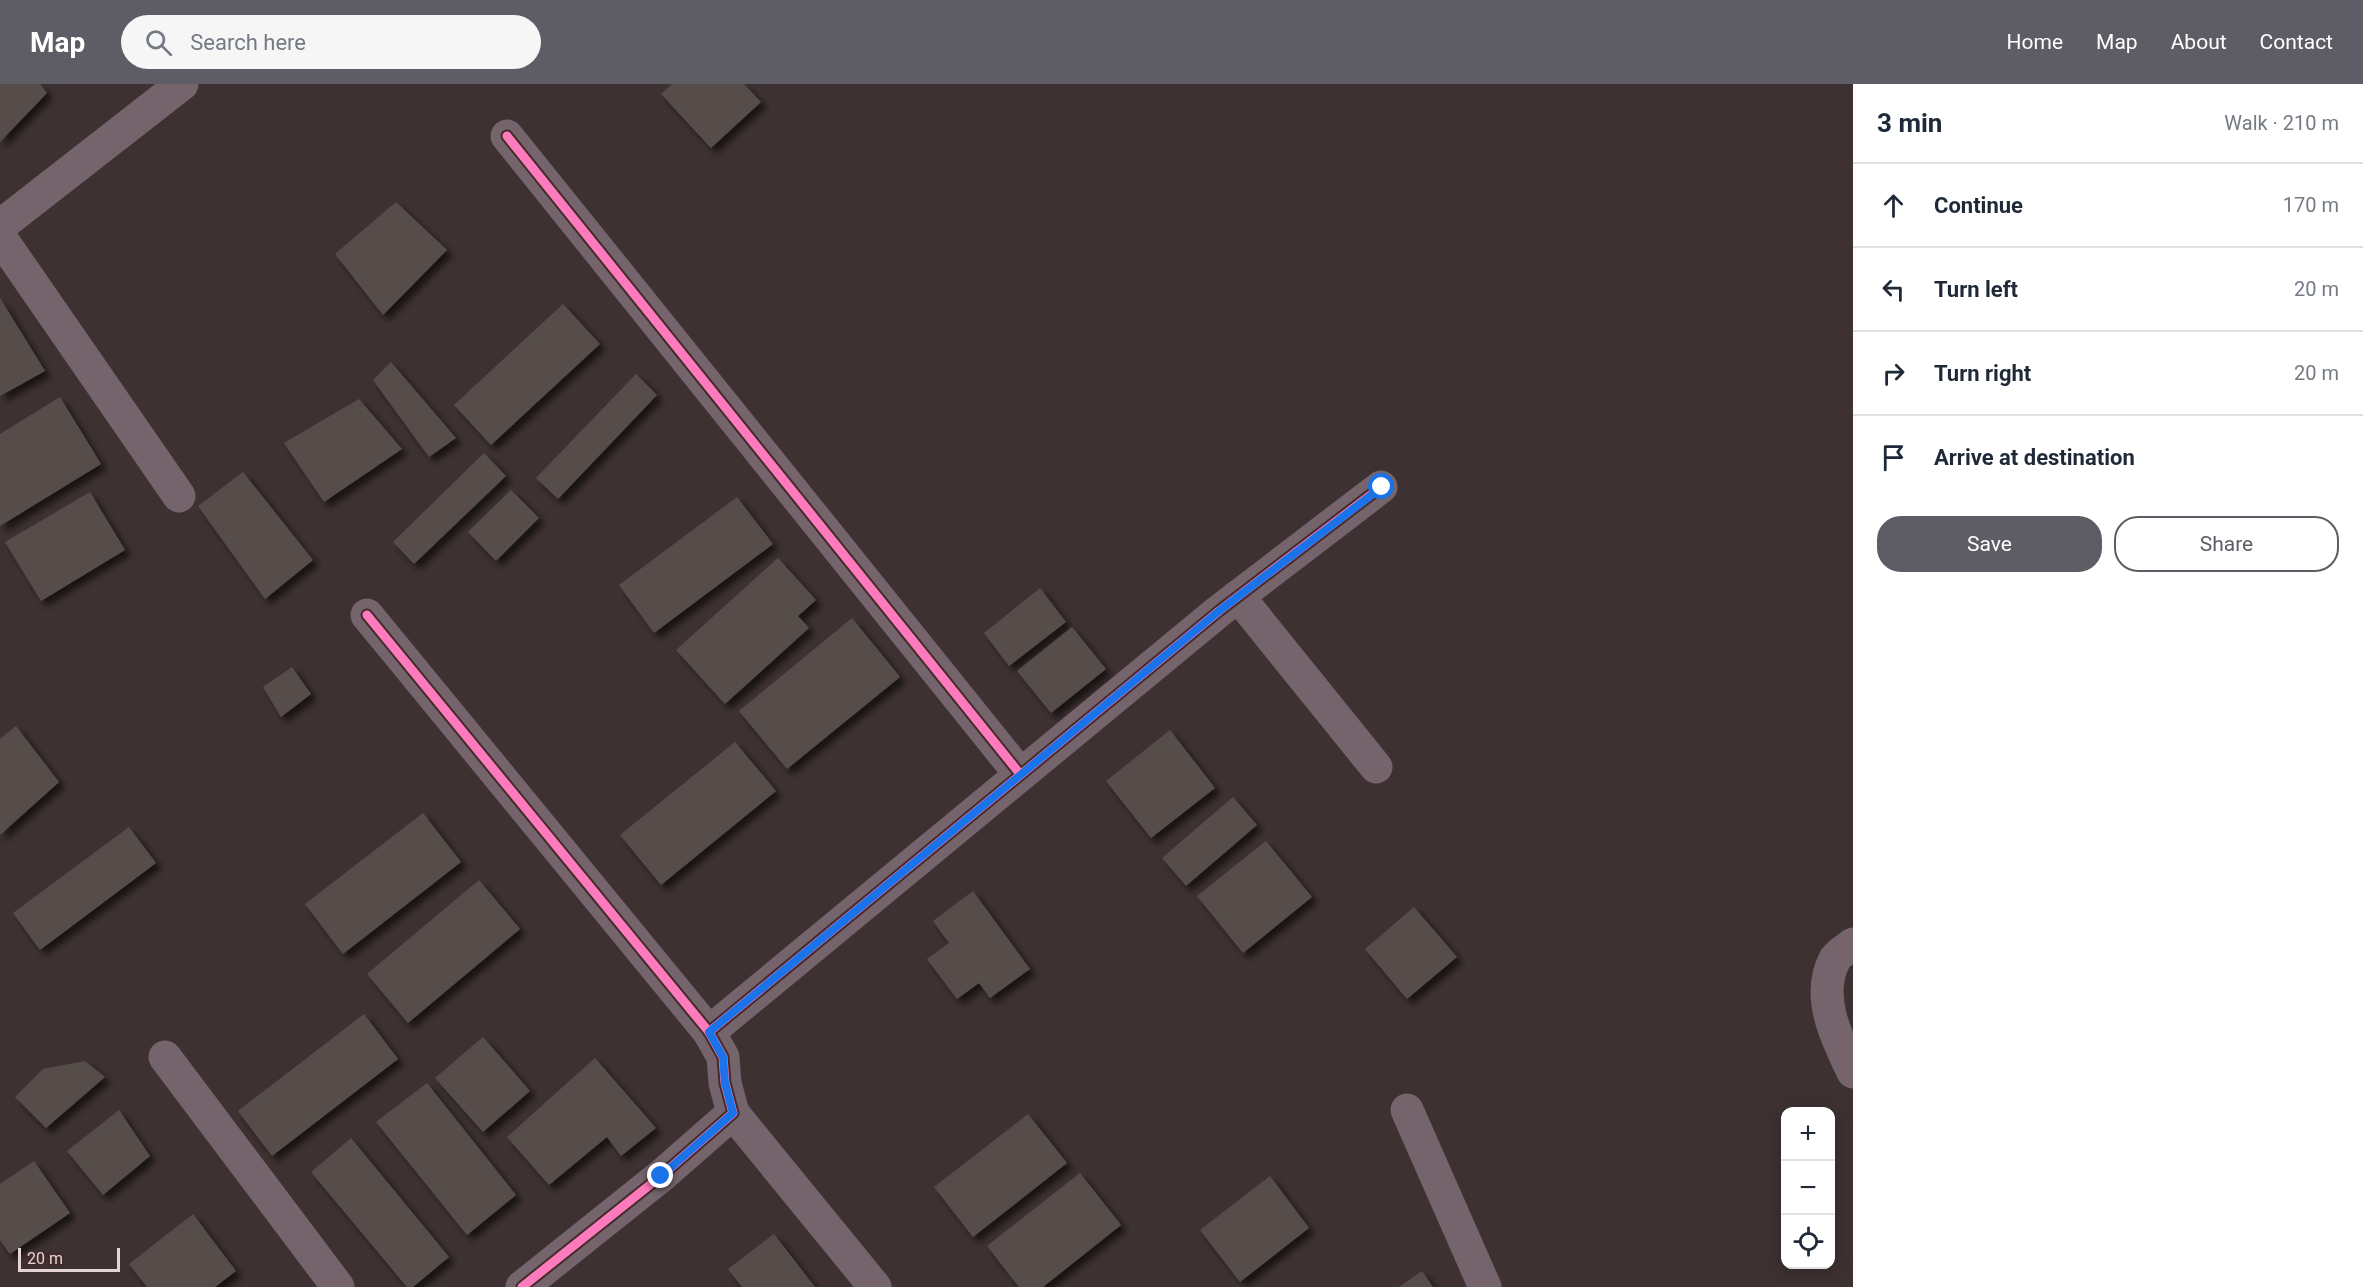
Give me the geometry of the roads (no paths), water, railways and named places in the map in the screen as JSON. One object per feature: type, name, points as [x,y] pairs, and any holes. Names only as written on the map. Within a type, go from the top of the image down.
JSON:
[{"type":"street","points":[[0,226],[182,84]]},
{"type":"street","points":[[507,136],[1020,774]]},
{"type":"street","points":[[0,237],[179,495]]},
{"type":"street","points":[[709,1032],[1238,596],[1382,487]]},
{"type":"street","points":[[1238,596],[1376,768]]},
{"type":"street","points":[[367,615],[709,1032],[723,1057],[725,1083],[733,1113],[875,1287]]},
{"type":"street","points":[[1853,944],[1836,958],[1827,987],[1829,1011],[1840,1045],[1853,1072]]},
{"type":"street","points":[[165,1057],[338,1287]]},
{"type":"street","points":[[1407,1110],[1485,1287]]},
{"type":"street","points":[[522,1287],[661,1176],[733,1113]]}]
